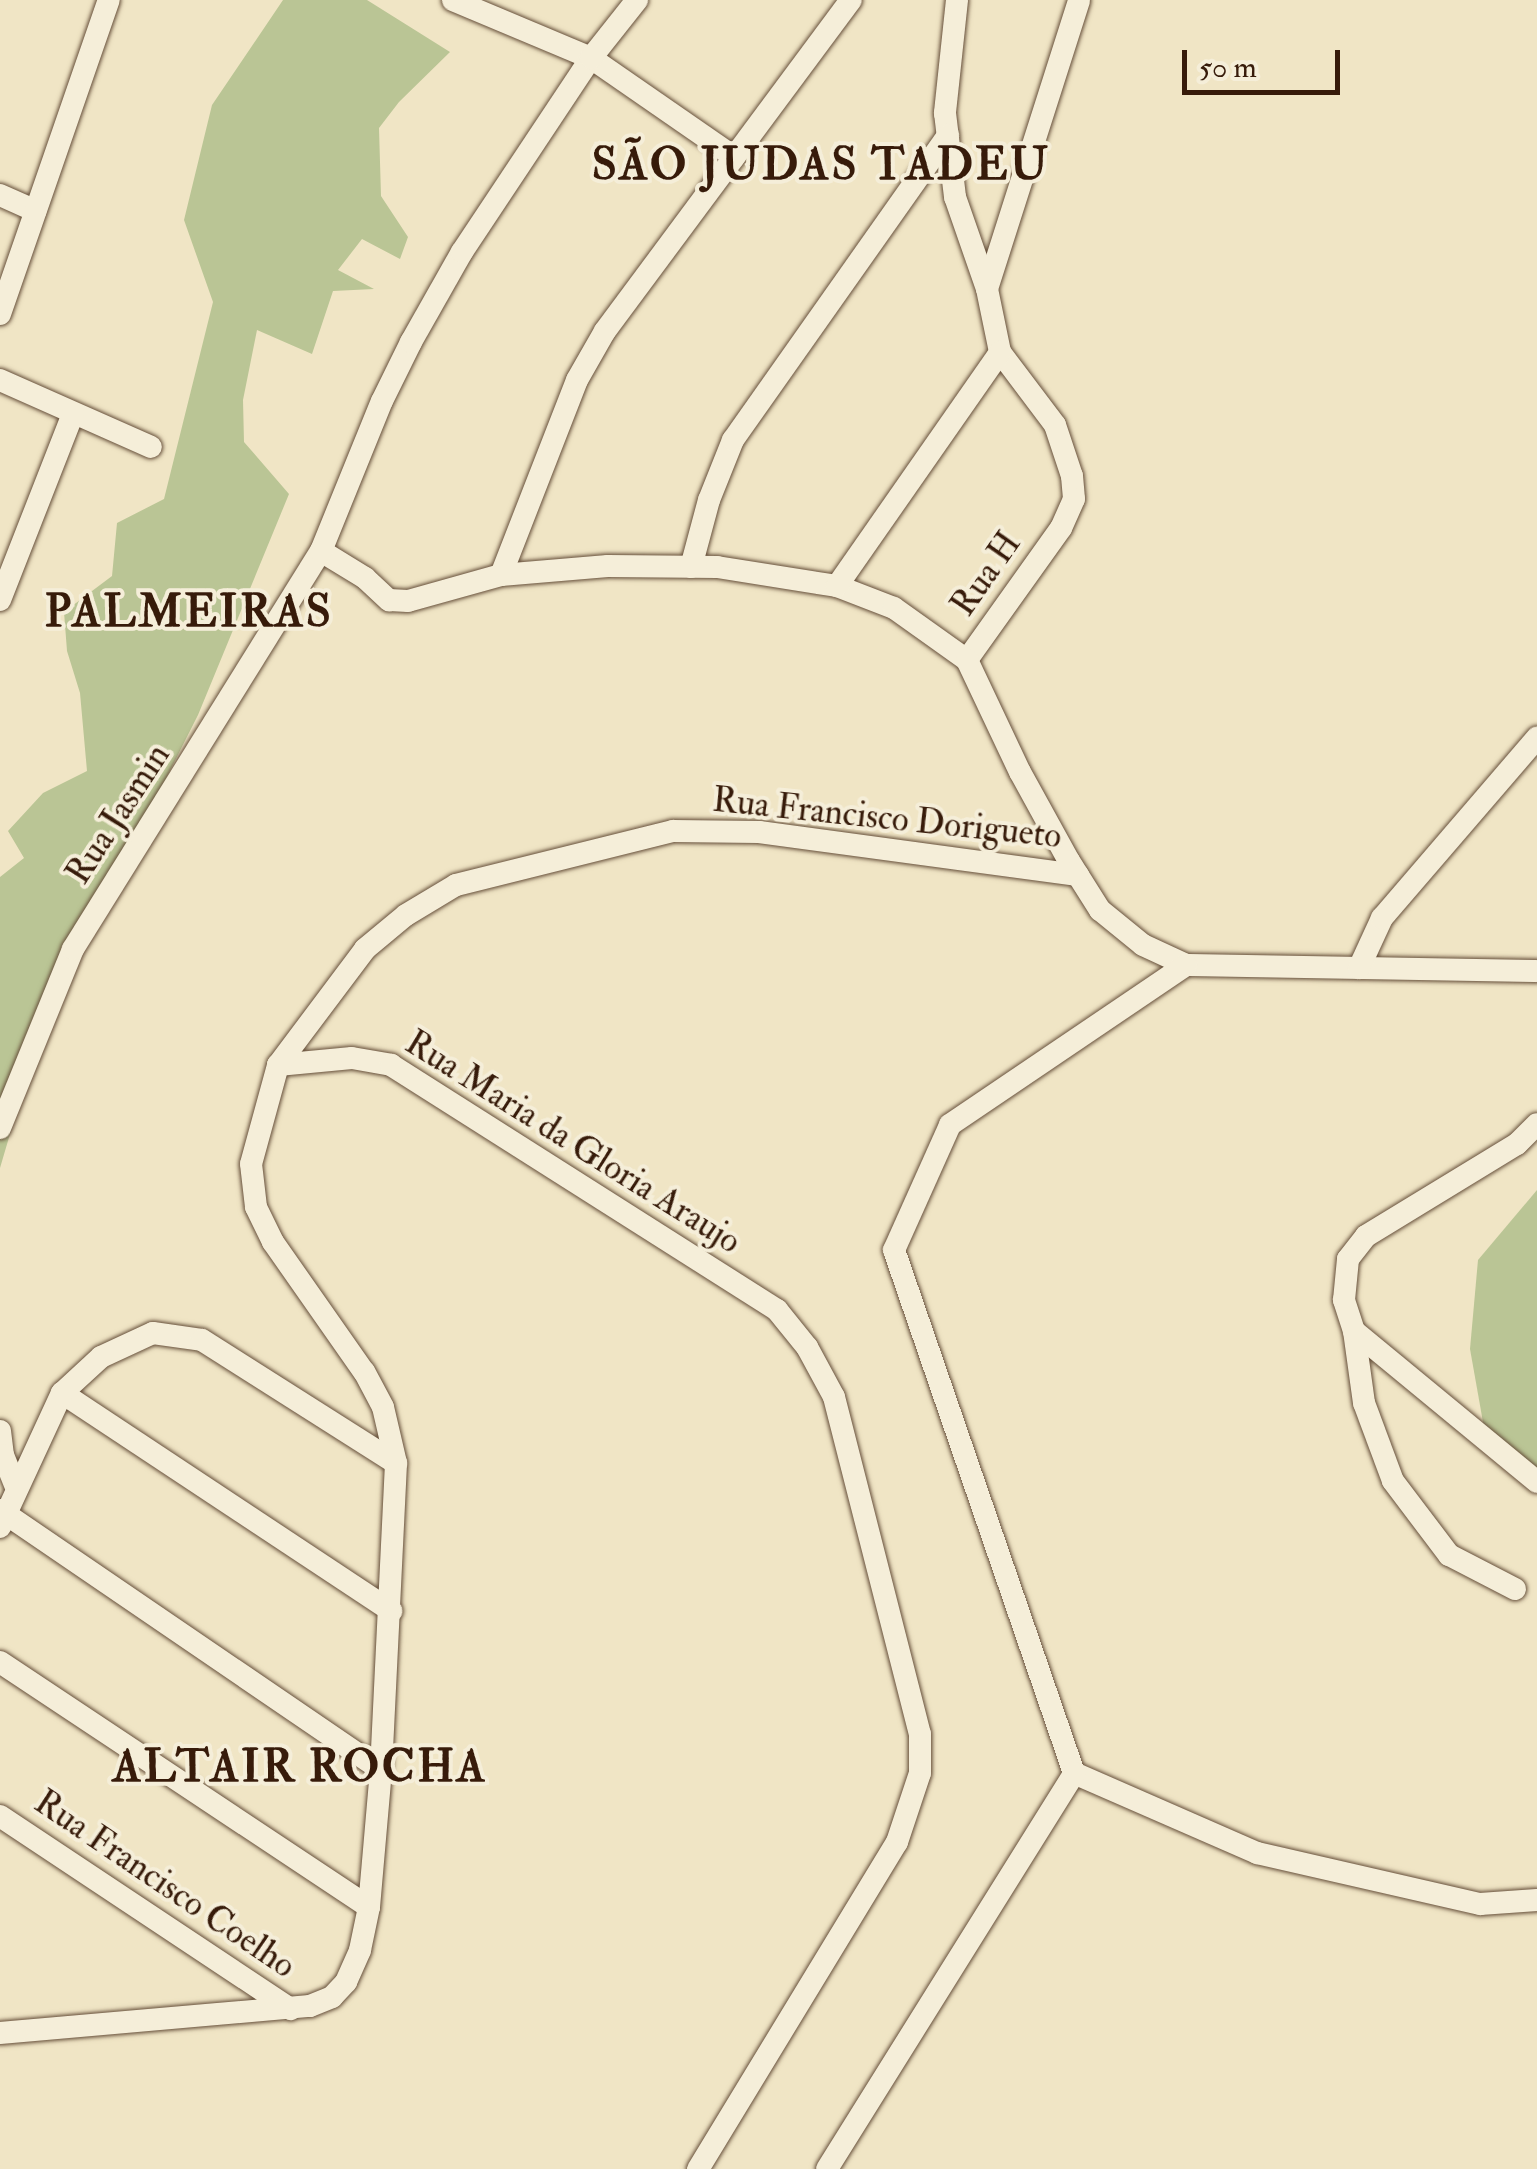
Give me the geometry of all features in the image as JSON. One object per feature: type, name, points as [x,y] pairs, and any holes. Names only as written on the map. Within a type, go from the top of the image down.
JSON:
[{"type":"street","points":[[0,314],[109,0]]},
{"type":"street","points":[[452,0],[592,58],[734,157]]},
{"type":"street","name":"Rua Jasmin","points":[[0,1128],[73,949],[322,552],[382,401],[411,342],[462,252],[592,58],[636,0]]},
{"type":"street","points":[[501,575],[577,380],[605,330],[850,0]]},
{"type":"street","points":[[836,586],[1000,352],[987,289],[955,197],[945,113],[957,0]]},
{"type":"street","points":[[987,289],[1079,0]]},
{"type":"street","points":[[691,567],[709,500],[732,440],[948,135]]},
{"type":"street","points":[[0,195],[36,211]]},
{"type":"street","name":"Rua H","points":[[968,660],[1061,528],[1074,499],[1063,444],[1055,425],[1000,352]]},
{"type":"street","points":[[0,380],[151,447]]},
{"type":"street","points":[[0,600],[73,414]]},
{"type":"street","points":[[322,552],[365,578],[389,600],[408,600],[501,575],[608,566],[691,567],[836,586],[894,608],[968,660],[1020,772],[1078,875]]},
{"type":"street","points":[[1358,968],[1382,918],[1533,748]]},
{"type":"street","name":"Rua Francisco Dorigueto","points":[[278,1065],[365,949],[406,916],[456,884],[673,831],[758,832],[1078,875],[1100,910],[1114,922],[1143,945],[1186,965],[1537,971]]},
{"type":"street","points":[[1186,965],[950,1125],[894,1250],[1074,1773],[1257,1853],[1480,1904],[1537,1900]]},
{"type":"street","name":"Rua Maria da Gloria Araujo","points":[[278,1065],[352,1058],[391,1065],[778,1310],[807,1347],[834,1397],[920,1734],[920,1772],[897,1842],[698,2169]]},
{"type":"street","points":[[0,2032],[291,2009],[332,1997],[346,1982],[360,1950],[369,1907],[380,1770],[396,1463],[383,1407],[364,1372],[272,1242],[256,1207],[250,1164],[278,1065]]},
{"type":"street","points":[[1515,1588],[1449,1555],[1394,1481],[1364,1402],[1354,1331],[1344,1300],[1348,1259],[1366,1236],[1517,1144],[1537,1124]]},
{"type":"street","points":[[1354,1331],[1537,1482]]},
{"type":"street","points":[[380,1770],[2,1517],[62,1392],[124,1343],[153,1332],[202,1340],[396,1463]]},
{"type":"street","points":[[62,1392],[391,1611]]},
{"type":"street","points":[[0,1431],[4,1455],[18,1489]]},
{"type":"street","points":[[0,1662],[369,1907]]},
{"type":"street","points":[[827,2169],[1074,1773]]},
{"type":"street","name":"Rua Francisco Coelho","points":[[0,1816],[291,2009]]},
{"type":"green space","points":[[283,0],[367,0],[450,52],[399,102],[379,128],[381,196],[408,237],[400,259],[362,239],[338,270],[374,289],[333,291],[312,354],[257,330],[243,400],[244,442],[289,494],[198,715],[43,1022],[0,1168],[0,877],[24,858],[8,831],[43,793],[87,771],[80,693],[67,651],[64,612],[112,576],[117,523],[164,499],[213,302],[184,220],[212,105]]},
{"type":"green space","points":[[1537,1190],[1537,1488],[1486,1439],[1470,1349],[1478,1260]]},
{"type":"district","name":"SÃO JUDAS TADEU","points":[[821,166]]},
{"type":"district","name":"PALMEIRAS","points":[[189,613]]},
{"type":"district","name":"ALTAIR ROCHA","points":[[300,1768]]}]
